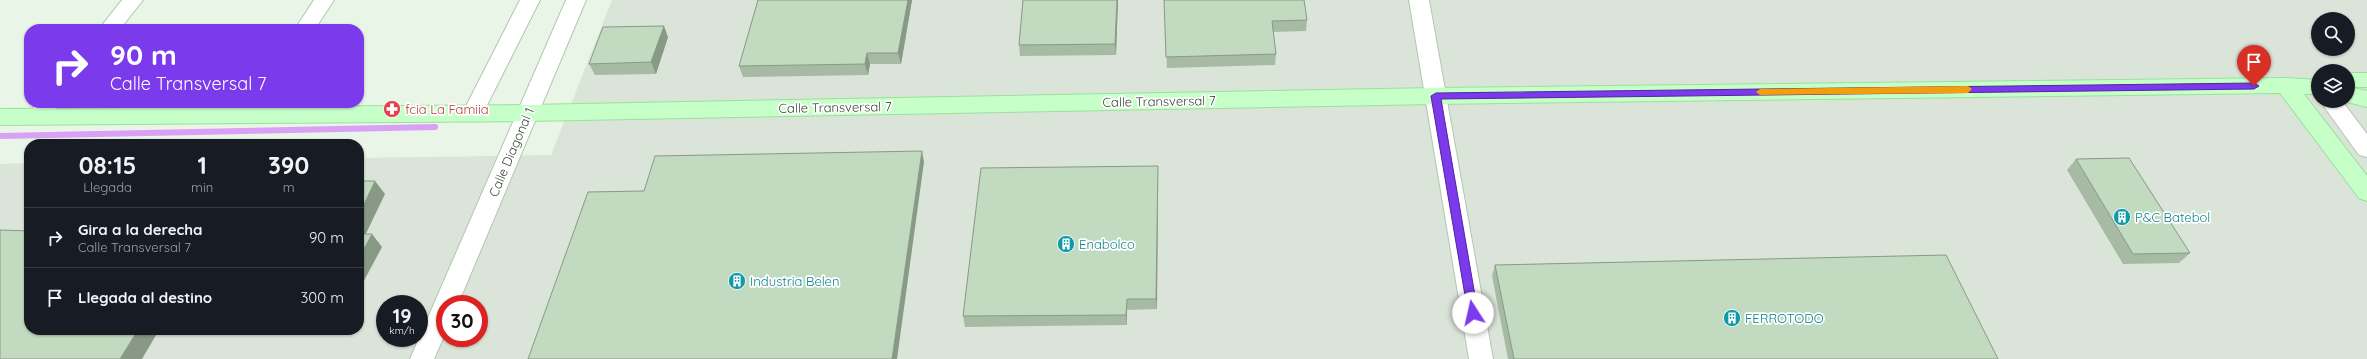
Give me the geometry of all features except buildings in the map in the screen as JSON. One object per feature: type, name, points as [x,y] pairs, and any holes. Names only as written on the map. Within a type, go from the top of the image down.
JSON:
[{"type":"street","points":[[114,24],[133,0]]},
{"type":"street","points":[[307,24],[324,0]]},
{"type":"street","points":[[474,112],[530,0]]},
{"type":"street","name":"Calle Diagonal 1","points":[[450,295],[576,0]]},
{"type":"street","points":[[1419,0],[1481,359]]},
{"type":"street","points":[[2355,80],[2367,80]]},
{"type":"street","points":[[2286,85],[2367,192]]},
{"type":"street","name":"Calle Transversal 7","points":[[0,117],[44,110],[250,109],[528,113],[1436,96],[2286,85],[2311,87]]},
{"type":"street","points":[[2355,96],[2367,99]]},
{"type":"street","points":[[2335,108],[2367,149]]},
{"type":"street","name":"Calle Diagonal 1","points":[[422,359],[436,328]]},
{"type":"shaded area","points":[[612,0],[2367,0],[2367,359],[0,359],[0,164],[24,163],[24,335],[364,335],[364,158],[551,155]]},
{"type":"waterway","points":[[0,136],[435,127]]},
{"type":"slow traffic","points":[[1760,92],[1968,89]]},
{"type":"place","name":"fcia La Famiia","points":[[392,109]]},
{"type":"place","name":"P&C Batebol","points":[[2122,217]]},
{"type":"place","name":"Enabolco","points":[[1066,244]]},
{"type":"place","name":"Industria Belen","points":[[737,281]]},
{"type":"place","name":"FERROTODO","points":[[1732,318]]},
{"type":"route","points":[[1473,313],[1436,96],[2254,86]]}]
